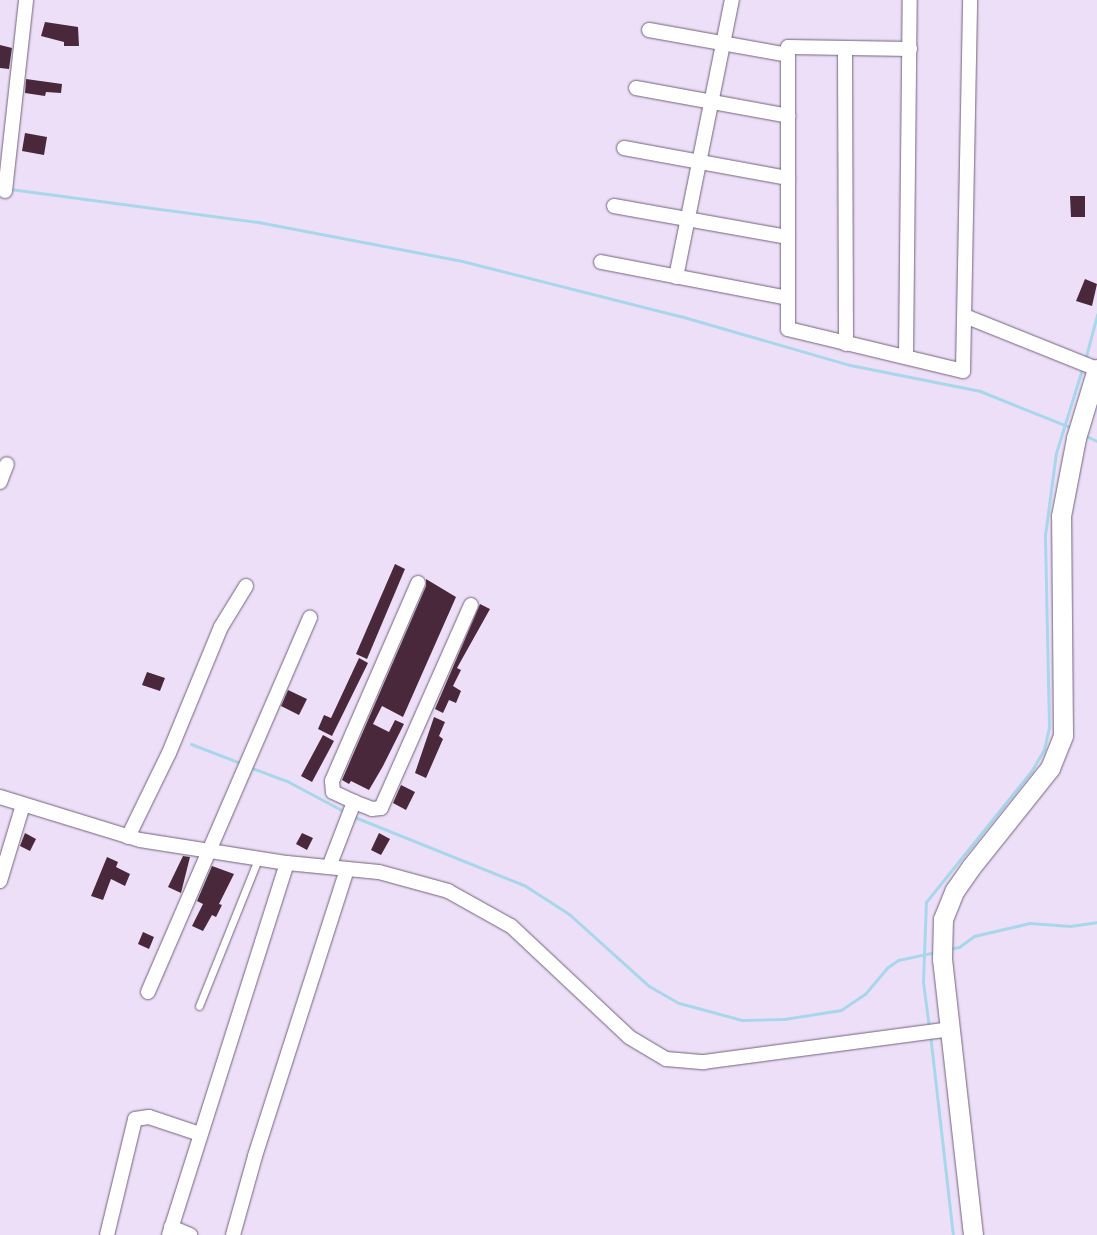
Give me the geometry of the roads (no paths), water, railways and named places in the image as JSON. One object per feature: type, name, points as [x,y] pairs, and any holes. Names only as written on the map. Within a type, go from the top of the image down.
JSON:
[{"type":"street","points":[[5,191],[26,0]]},
{"type":"street","points":[[676,277],[732,0]]},
{"type":"street","points":[[906,355],[910,0]]},
{"type":"street","points":[[910,49],[845,50],[788,47],[788,330],[846,344],[906,355],[963,371],[970,0]]},
{"type":"street","points":[[649,30],[788,55]]},
{"type":"street","points":[[845,50],[846,344]]},
{"type":"street","points":[[636,88],[712,100],[788,116]]},
{"type":"street","points":[[624,148],[700,160],[788,178]]},
{"type":"street","points":[[614,206],[788,238]]},
{"type":"street","points":[[601,262],[788,298]]},
{"type":"street","points":[[965,316],[1097,369],[1078,432],[1061,516],[1063,735],[1050,768],[956,890],[943,919],[941,952],[945,1030],[974,1235]]},
{"type":"street","points":[[0,482],[7,464]]},
{"type":"street","points":[[418,583],[332,781],[333,792],[354,802],[372,809],[381,808],[471,605]]},
{"type":"street","points":[[128,837],[168,753],[221,627],[246,586]]},
{"type":"street","points":[[148,992],[310,618]]},
{"type":"street","points":[[0,798],[128,837],[258,859],[347,869],[415,880],[481,907],[511,926],[629,1037],[666,1059],[704,1062],[945,1030]]},
{"type":"street","points":[[329,867],[354,802]]},
{"type":"street","points":[[0,881],[23,805]]},
{"type":"street","points":[[190,1235],[170,1231],[287,863]]},
{"type":"street","points":[[233,1235],[255,1156],[347,869]]},
{"type":"street","points":[[107,1235],[136,1119],[149,1117],[200,1134]]},
{"type":"lane","points":[[199,1006],[258,859]]},
{"type":"waterway","points":[[10,189],[258,222],[462,261],[680,316],[850,365],[980,391],[1072,428]]},
{"type":"waterway","points":[[1085,360],[1097,315]]},
{"type":"waterway","points":[[929,1028],[923,982],[926,902],[1032,770],[1044,749],[1049,728],[1045,535],[1056,453],[1083,366]]},
{"type":"waterway","points":[[1084,435],[1097,441]]},
{"type":"waterway","points":[[191,744],[243,764]]},
{"type":"waterway","points":[[249,767],[287,781],[347,813]]},
{"type":"waterway","points":[[352,816],[524,885],[569,914],[649,986],[679,1003],[742,1020],[784,1019],[841,1010],[865,994],[888,967],[898,960],[935,952]]},
{"type":"waterway","points":[[949,949],[959,947],[974,936],[1030,923],[1070,926],[1097,922]]},
{"type":"waterway","points":[[930,1034],[953,1235]]}]
